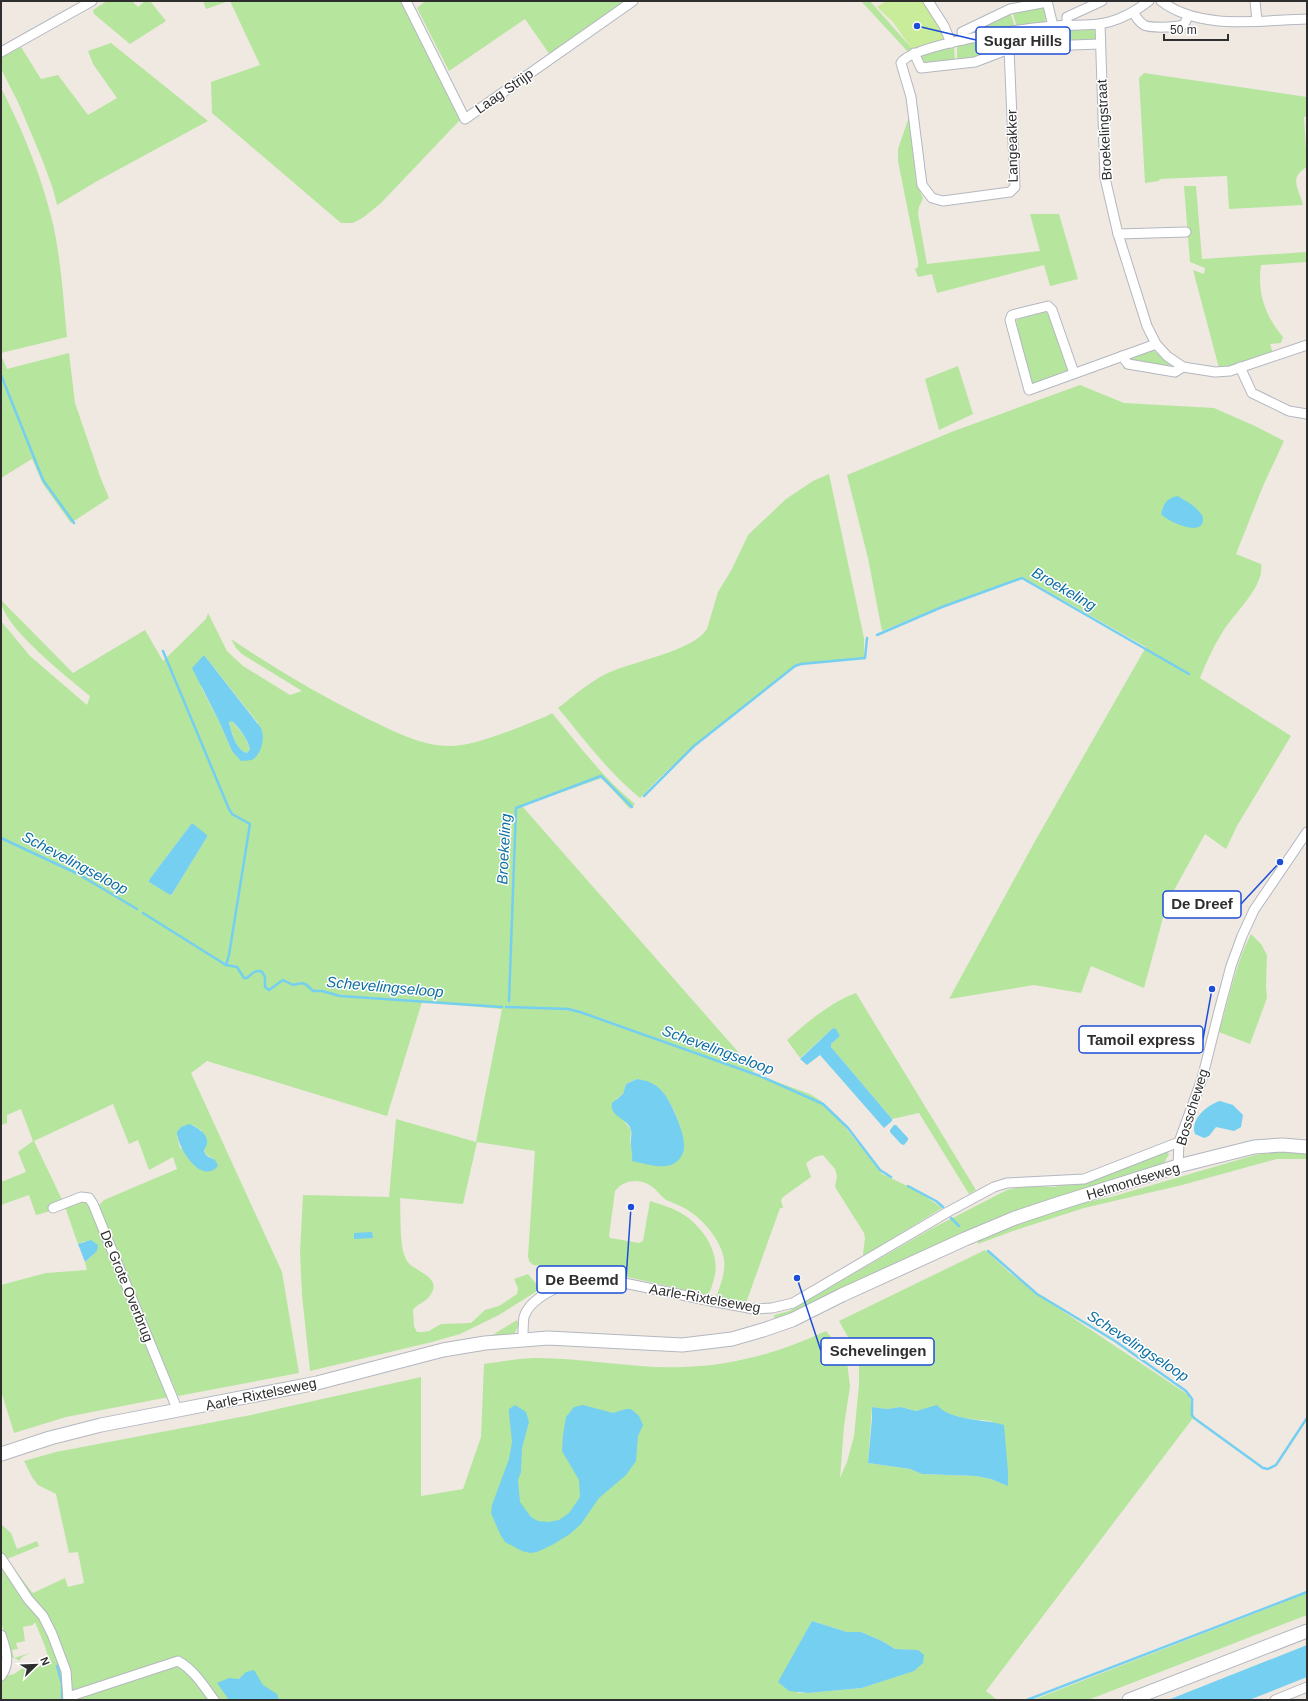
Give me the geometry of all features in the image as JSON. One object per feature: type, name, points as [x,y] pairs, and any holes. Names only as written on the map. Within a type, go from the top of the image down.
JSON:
[{"type":"street","points":[[1,52],[92,1]]},
{"type":"street","name":"Laag Strijp","points":[[406,1],[465,119],[633,1]]},
{"type":"street","points":[[928,1],[944,26],[952,43]]},
{"type":"street","points":[[963,40],[962,32],[1002,12],[1047,1],[1053,26]]},
{"type":"street","points":[[1067,25],[1067,17],[1102,1]]},
{"type":"street","points":[[1100,44],[1019,47],[1009,49],[975,62],[921,68],[913,53],[963,40],[1007,32],[1053,26],[1100,24],[1119,19],[1134,12],[1149,1]]},
{"type":"street","points":[[1162,1],[1170,8],[1188,16],[1211,21],[1307,19]]},
{"type":"street","points":[[1256,1],[1257,20]]},
{"type":"street","points":[[1134,12],[1138,20],[1143,25],[1152,27],[1181,27],[1185,24],[1188,16]]},
{"type":"street","name":"Broekelingstraat","points":[[1100,24],[1105,178],[1118,234],[1147,326],[1156,344],[1167,356],[1183,367],[1215,372],[1230,371],[1307,345]]},
{"type":"street","name":"Langeakker","points":[[913,53],[902,60],[901,63],[911,97],[922,185],[932,198],[943,201],[1010,192],[1015,187],[1007,32]]},
{"type":"street","points":[[1118,234],[1186,232]]},
{"type":"street","points":[[1074,373],[1052,310],[1048,306],[1012,315],[1010,320],[1029,390],[1156,344]]},
{"type":"street","name":"Broekelingstraat","points":[[1122,356],[1128,364],[1175,372],[1183,367]]},
{"type":"street","points":[[1240,368],[1252,393],[1289,410],[1307,414]]},
{"type":"street","name":"Bosscheweg","points":[[1178,1166],[1179,1142],[1202,1079],[1218,1011],[1231,966],[1242,936],[1254,910],[1306,835]]},
{"type":"street","name":"Helmondseweg","points":[[946,1213],[994,1187],[1007,1183],[1084,1179],[1179,1142]]},
{"type":"street","name":"Helmondseweg","points":[[965,1239],[1047,1207],[1178,1166],[1254,1147],[1282,1145],[1307,1147]]},
{"type":"street","name":"De Grote Overbrug","points":[[53,1208],[81,1197],[89,1198],[93,1204],[178,1411]]},
{"type":"street","name":"Aarle-Rixtelseweg","points":[[523,1339],[525,1316],[532,1305],[558,1287],[580,1279],[595,1277],[711,1302],[754,1308],[772,1308],[794,1302],[946,1213]]},
{"type":"street","name":"Aarle-Rixtelseweg","points":[[1,1454],[50,1438],[93,1427],[317,1383],[443,1350],[485,1342],[548,1338],[682,1345],[732,1339],[792,1320],[842,1295],[965,1239]]},
{"type":"street","points":[[1,1558],[28,1599],[43,1616],[52,1634],[66,1671],[68,1699],[178,1661],[187,1666],[196,1675],[214,1700]]},
{"type":"street","points":[[1129,1700],[1307,1631]]},
{"type":"street","points":[[1,1634],[8,1659],[5,1670],[1,1676]]},
{"type":"street","points":[[1275,1700],[1307,1687]]},
{"type":"green space","points":[[107,1],[132,1],[138,7],[145,1],[150,1],[166,21],[130,44],[94,14],[93,10]]},
{"type":"green space","points":[[203,1],[229,1],[206,9]]},
{"type":"green space","points":[[230,1],[403,1],[461,117],[460,120],[381,203],[364,217],[353,223],[341,223],[212,113],[211,82],[260,65]]},
{"type":"green space","points":[[425,1],[629,1],[550,55],[525,19],[449,71],[417,8]]},
{"type":"green space","points":[[861,1],[870,1],[914,51],[909,53]]},
{"type":"green space","points":[[886,1],[924,1],[944,36],[942,43],[913,51],[893,22],[877,7]]},
{"type":"green space","points":[[1044,6],[1046,20],[1042,24],[1017,27],[1012,11]]},
{"type":"green space","points":[[1010,12],[1015,27],[965,36],[965,33]]},
{"type":"green space","points":[[1064,29],[1095,29],[1095,42],[1064,42]]},
{"type":"green space","points":[[999,37],[1004,39],[1006,47],[979,59],[957,61],[957,46]]},
{"type":"green space","points":[[111,43],[208,121],[99,180],[57,205],[42,159],[18,102],[1,69],[1,57],[21,47],[41,79],[58,75],[88,115],[117,98],[93,64],[88,51]]},
{"type":"green space","points":[[954,46],[955,61],[923,65],[918,57]]},
{"type":"green space","points":[[1144,73],[1307,97],[1307,116],[1304,117],[1307,167],[1301,171],[1296,179],[1297,188],[1303,205],[1229,209],[1227,176],[1160,179],[1159,181],[1145,183],[1139,78]]},
{"type":"green space","points":[[1,88],[30,151],[47,200],[59,261],[67,337],[1,353]]},
{"type":"green space","points":[[909,117],[916,183],[923,198],[918,214],[927,264],[1040,251],[1030,214],[1059,214],[1078,279],[1050,286],[1044,265],[937,293],[932,274],[918,277],[915,269],[918,267],[918,261],[898,161],[898,149]]},
{"type":"green space","points":[[1184,186],[1196,186],[1202,259],[1307,252],[1307,262],[1261,265],[1261,294],[1271,321],[1283,337],[1281,343],[1270,344],[1273,353],[1234,366],[1219,368],[1193,270],[1204,274],[1205,268],[1190,262]]},
{"type":"green space","points":[[1044,311],[1052,320],[1062,346],[1068,368],[1067,372],[1033,383],[1029,378],[1016,321],[1018,319]]},
{"type":"green space","points":[[1153,350],[1170,365],[1181,371],[1173,376],[1124,369],[1121,361]]},
{"type":"green space","points":[[69,353],[75,403],[109,498],[71,523],[43,484],[32,459],[1,478],[1,355],[7,369]]},
{"type":"green space","points":[[958,366],[973,414],[939,430],[925,379]]},
{"type":"green space","points":[[1080,385],[1124,403],[1214,408],[1255,426],[1284,441],[1263,486],[1236,554],[1261,564],[1261,573],[1258,582],[1247,600],[1219,638],[1200,678],[1291,736],[1237,826],[1226,849],[1205,834],[1167,903],[1144,988],[1091,966],[1081,993],[1034,985],[949,999],[1034,843],[1146,647],[1022,577],[943,606],[882,631],[868,558],[847,475],[954,431]]},
{"type":"green space","points":[[829,474],[864,638],[864,658],[799,664],[794,666],[734,713],[676,762],[640,798],[617,777],[558,708],[588,684],[601,676],[662,655],[700,637],[707,629],[718,592],[732,569],[748,535],[786,499],[813,481]]},
{"type":"green space","points":[[1,600],[73,673],[145,630],[163,661],[206,619],[208,613],[227,651],[243,666],[290,695],[302,691],[242,654],[236,648],[231,639],[296,680],[330,699],[407,737],[429,744],[452,746],[487,739],[513,730],[552,713],[581,749],[612,783],[635,804],[630,809],[602,778],[522,806],[754,1070],[752,1073],[810,1094],[821,1101],[842,1123],[882,1174],[916,1190],[942,1208],[864,1256],[864,1233],[835,1187],[837,1176],[835,1169],[823,1155],[815,1157],[806,1163],[811,1177],[781,1200],[783,1208],[780,1208],[746,1303],[716,1298],[721,1284],[724,1259],[719,1244],[710,1230],[692,1213],[666,1200],[650,1185],[640,1181],[624,1184],[615,1191],[609,1236],[610,1238],[639,1243],[643,1241],[650,1201],[683,1214],[701,1230],[711,1246],[714,1255],[716,1264],[715,1273],[711,1288],[707,1295],[610,1273],[533,1265],[529,1261],[528,1256],[535,1151],[477,1142],[463,1204],[400,1198],[401,1238],[406,1259],[409,1264],[431,1279],[433,1284],[433,1290],[429,1297],[413,1310],[414,1326],[417,1332],[422,1332],[429,1331],[441,1324],[471,1323],[485,1310],[499,1306],[517,1294],[518,1288],[514,1279],[528,1274],[538,1286],[537,1291],[499,1315],[460,1334],[310,1371],[302,1295],[300,1253],[303,1195],[389,1197],[396,1119],[476,1142],[502,1009],[422,1002],[387,1116],[207,1061],[191,1073],[282,1272],[299,1373],[178,1396],[128,1281],[98,1206],[104,1200],[177,1169],[173,1157],[149,1170],[138,1140],[129,1144],[113,1104],[34,1141],[65,1206],[85,1202],[88,1204],[169,1397],[66,1417],[14,1433],[1,1391],[1,1285],[46,1273],[87,1270],[85,1262],[93,1255],[85,1241],[78,1244],[65,1207],[36,1215],[29,1195],[1,1205],[1,1182],[26,1172],[18,1152],[33,1141],[21,1109],[7,1115],[7,1123],[1,1125],[1,621],[30,656],[87,705],[90,696],[38,651],[12,624],[4,611]],"holes":[[[204,655],[258,723],[259,753],[252,760],[232,751],[219,721],[201,687]],[[192,823],[207,837],[171,895],[149,882]],[[637,1079],[648,1082],[665,1096],[671,1105],[680,1127],[684,1149],[633,1154],[630,1141],[631,1130],[624,1121],[616,1099],[623,1094],[626,1084]],[[193,1125],[201,1130],[206,1145],[205,1153],[215,1160],[180,1148],[177,1136]]]},
{"type":"green space","points":[[229,721],[232,721],[245,737],[250,749],[247,753],[237,744]]},
{"type":"green space","points":[[1251,934],[1261,944],[1267,955],[1267,998],[1250,1044],[1219,1032],[1236,970]]},
{"type":"green space","points":[[856,993],[976,1190],[969,1194],[919,1113],[892,1119],[831,1047],[831,1044],[840,1036],[833,1028],[800,1058],[787,1040],[828,1008]]},
{"type":"green space","points":[[1167,1151],[1169,1154],[1163,1165],[1032,1208],[775,1323],[774,1315],[789,1311],[931,1229],[1007,1190],[1025,1186],[1054,1187],[1074,1183],[1109,1173]]},
{"type":"green space","points":[[1285,1151],[1307,1153],[1307,1159],[1277,1159],[1182,1185],[1084,1208],[978,1244],[978,1239],[1026,1220],[1073,1205],[1111,1197],[1255,1155]]},
{"type":"green space","points":[[985,1250],[1010,1273],[1046,1300],[1187,1394],[1191,1403],[1193,1418],[986,1691],[997,1700],[1,1700],[1,1682],[6,1676],[14,1674],[23,1668],[26,1668],[29,1671],[49,1662],[35,1622],[33,1625],[23,1627],[25,1641],[16,1643],[18,1649],[12,1650],[14,1658],[11,1657],[1,1622],[1,1524],[11,1533],[17,1549],[37,1541],[39,1546],[7,1559],[33,1593],[65,1578],[68,1587],[84,1583],[78,1552],[69,1553],[56,1494],[38,1485],[24,1461],[56,1452],[251,1415],[421,1377],[421,1496],[463,1489],[481,1437],[484,1364],[532,1358],[551,1358],[645,1366],[701,1366],[738,1361],[774,1351],[809,1339],[826,1331],[841,1349],[847,1362],[850,1386],[844,1426],[840,1478],[847,1462],[854,1436],[859,1385],[859,1360],[839,1321]],"holes":[[[937,1406],[948,1414],[955,1416],[991,1421],[1008,1485],[976,1476],[922,1474],[910,1469],[868,1463],[872,1407],[887,1409],[902,1407],[916,1411]],[[812,1621],[847,1632],[861,1632],[882,1641],[895,1649],[910,1650],[913,1671],[862,1688],[799,1693],[779,1682]]]},
{"type":"green space","points":[[517,1320],[518,1326],[513,1336],[486,1339]]},
{"type":"green space","points":[[1307,1593],[1307,1615],[1088,1700],[1033,1700]]},
{"type":"green space","points":[[30,1653],[22,1657],[19,1661],[14,1658]]},
{"type":"water","points":[[1178,496],[1193,505],[1202,515],[1203,521],[1201,526],[1190,528],[1176,524],[1161,514],[1166,502],[1171,498]]},
{"type":"water","points":[[204,655],[261,728],[263,736],[262,746],[258,754],[252,760],[241,761],[232,751],[219,721],[192,668]],"holes":[[[232,721],[243,734],[249,745],[250,749],[247,753],[237,745],[229,722]]]},
{"type":"water","points":[[192,823],[207,835],[207,837],[170,895],[149,882],[149,880]]},
{"type":"water","points":[[833,1028],[836,1029],[840,1036],[831,1044],[831,1047],[892,1119],[892,1121],[884,1128],[820,1055],[807,1065],[800,1059]]},
{"type":"water","points":[[637,1079],[656,1085],[669,1101],[677,1118],[683,1135],[684,1149],[679,1159],[671,1165],[656,1166],[632,1161],[631,1130],[629,1126],[613,1111],[612,1103],[623,1094],[626,1084]]},
{"type":"water","points":[[1220,1101],[1233,1105],[1243,1115],[1241,1127],[1234,1131],[1216,1127],[1209,1136],[1204,1138],[1195,1134],[1194,1128],[1197,1118],[1205,1109]]},
{"type":"water","points":[[189,1124],[199,1129],[206,1137],[207,1144],[204,1152],[206,1155],[215,1160],[218,1166],[211,1171],[204,1171],[198,1168],[185,1155],[178,1139],[177,1132],[181,1127]]},
{"type":"water","points":[[894,1125],[896,1125],[908,1138],[904,1145],[901,1144],[890,1132]]},
{"type":"water","points":[[372,1232],[373,1238],[354,1239],[354,1233]]},
{"type":"water","points":[[91,1240],[98,1245],[97,1251],[85,1262],[78,1244]]},
{"type":"water","points":[[515,1405],[526,1412],[529,1422],[522,1448],[521,1472],[518,1480],[520,1502],[531,1517],[538,1521],[548,1522],[559,1520],[569,1513],[580,1497],[579,1480],[562,1451],[566,1417],[574,1407],[583,1405],[613,1413],[631,1409],[639,1416],[643,1425],[638,1436],[636,1461],[626,1475],[599,1498],[581,1524],[570,1534],[552,1545],[537,1552],[530,1553],[522,1551],[505,1542],[491,1513],[492,1505],[509,1459],[512,1442],[509,1409]]},
{"type":"water","points":[[937,1405],[950,1414],[959,1417],[1004,1425],[1008,1486],[991,1479],[976,1476],[922,1474],[910,1469],[868,1463],[872,1407],[887,1409],[901,1407],[916,1411]]},
{"type":"water","points":[[812,1621],[847,1632],[861,1632],[882,1641],[895,1649],[918,1650],[924,1655],[923,1663],[914,1671],[862,1688],[808,1693],[789,1691],[778,1682]]},
{"type":"water","points":[[1307,1645],[1307,1677],[1249,1700],[1168,1700]]},
{"type":"water","points":[[254,1670],[263,1685],[277,1694],[279,1700],[229,1700],[217,1683],[229,1678],[239,1679],[246,1672]]},
{"type":"waterway","points":[[1,375],[43,480],[74,523]]},
{"type":"waterway","name":"Broekeling","points":[[877,635],[942,607],[1022,578],[1189,674]]},
{"type":"waterway","name":"Broekeling","points":[[644,796],[694,746],[795,666],[801,664],[865,658],[867,638]]},
{"type":"waterway","points":[[163,651],[229,809],[232,814],[250,824],[229,955],[226,965]]},
{"type":"waterway","name":"Broekeling","points":[[509,1001],[516,808],[601,776],[632,807]]},
{"type":"waterway","name":"Schevelingseloop","points":[[1,838],[78,874],[137,909]]},
{"type":"waterway","name":"Schevelingseloop","points":[[143,913],[226,965],[237,967],[244,978],[247,978],[255,972],[262,972],[265,977],[265,987],[269,990],[283,980],[293,985],[300,983],[304,984],[313,991],[322,991],[340,996],[502,1007]]},
{"type":"waterway","name":"Schevelingseloop","points":[[506,1007],[568,1009],[580,1012],[760,1076],[823,1104],[848,1128],[880,1170],[891,1177]]},
{"type":"waterway","name":"Schevelingseloop","points":[[908,1186],[936,1201],[943,1207]]},
{"type":"waterway","name":"Schevelingseloop","points":[[951,1218],[959,1226]]},
{"type":"waterway","name":"Schevelingseloop","points":[[988,1251],[1037,1294],[1115,1341],[1186,1391],[1192,1399],[1192,1415],[1194,1418],[1263,1468],[1268,1469],[1276,1465],[1307,1418]]},
{"type":"waterway","points":[[1027,1700],[1307,1592]]},
{"type":"waterway","points":[[57,1666],[62,1684],[62,1700]]},
{"type":"place","name":"Sugar Hills","points":[[917,26]]},
{"type":"place","name":"De Dreef","points":[[1280,862]]},
{"type":"place","name":"Tamoil express","points":[[1212,989]]},
{"type":"place","name":"De Beemd","points":[[631,1207]]},
{"type":"place","name":"Schevelingen","points":[[797,1278]]}]
